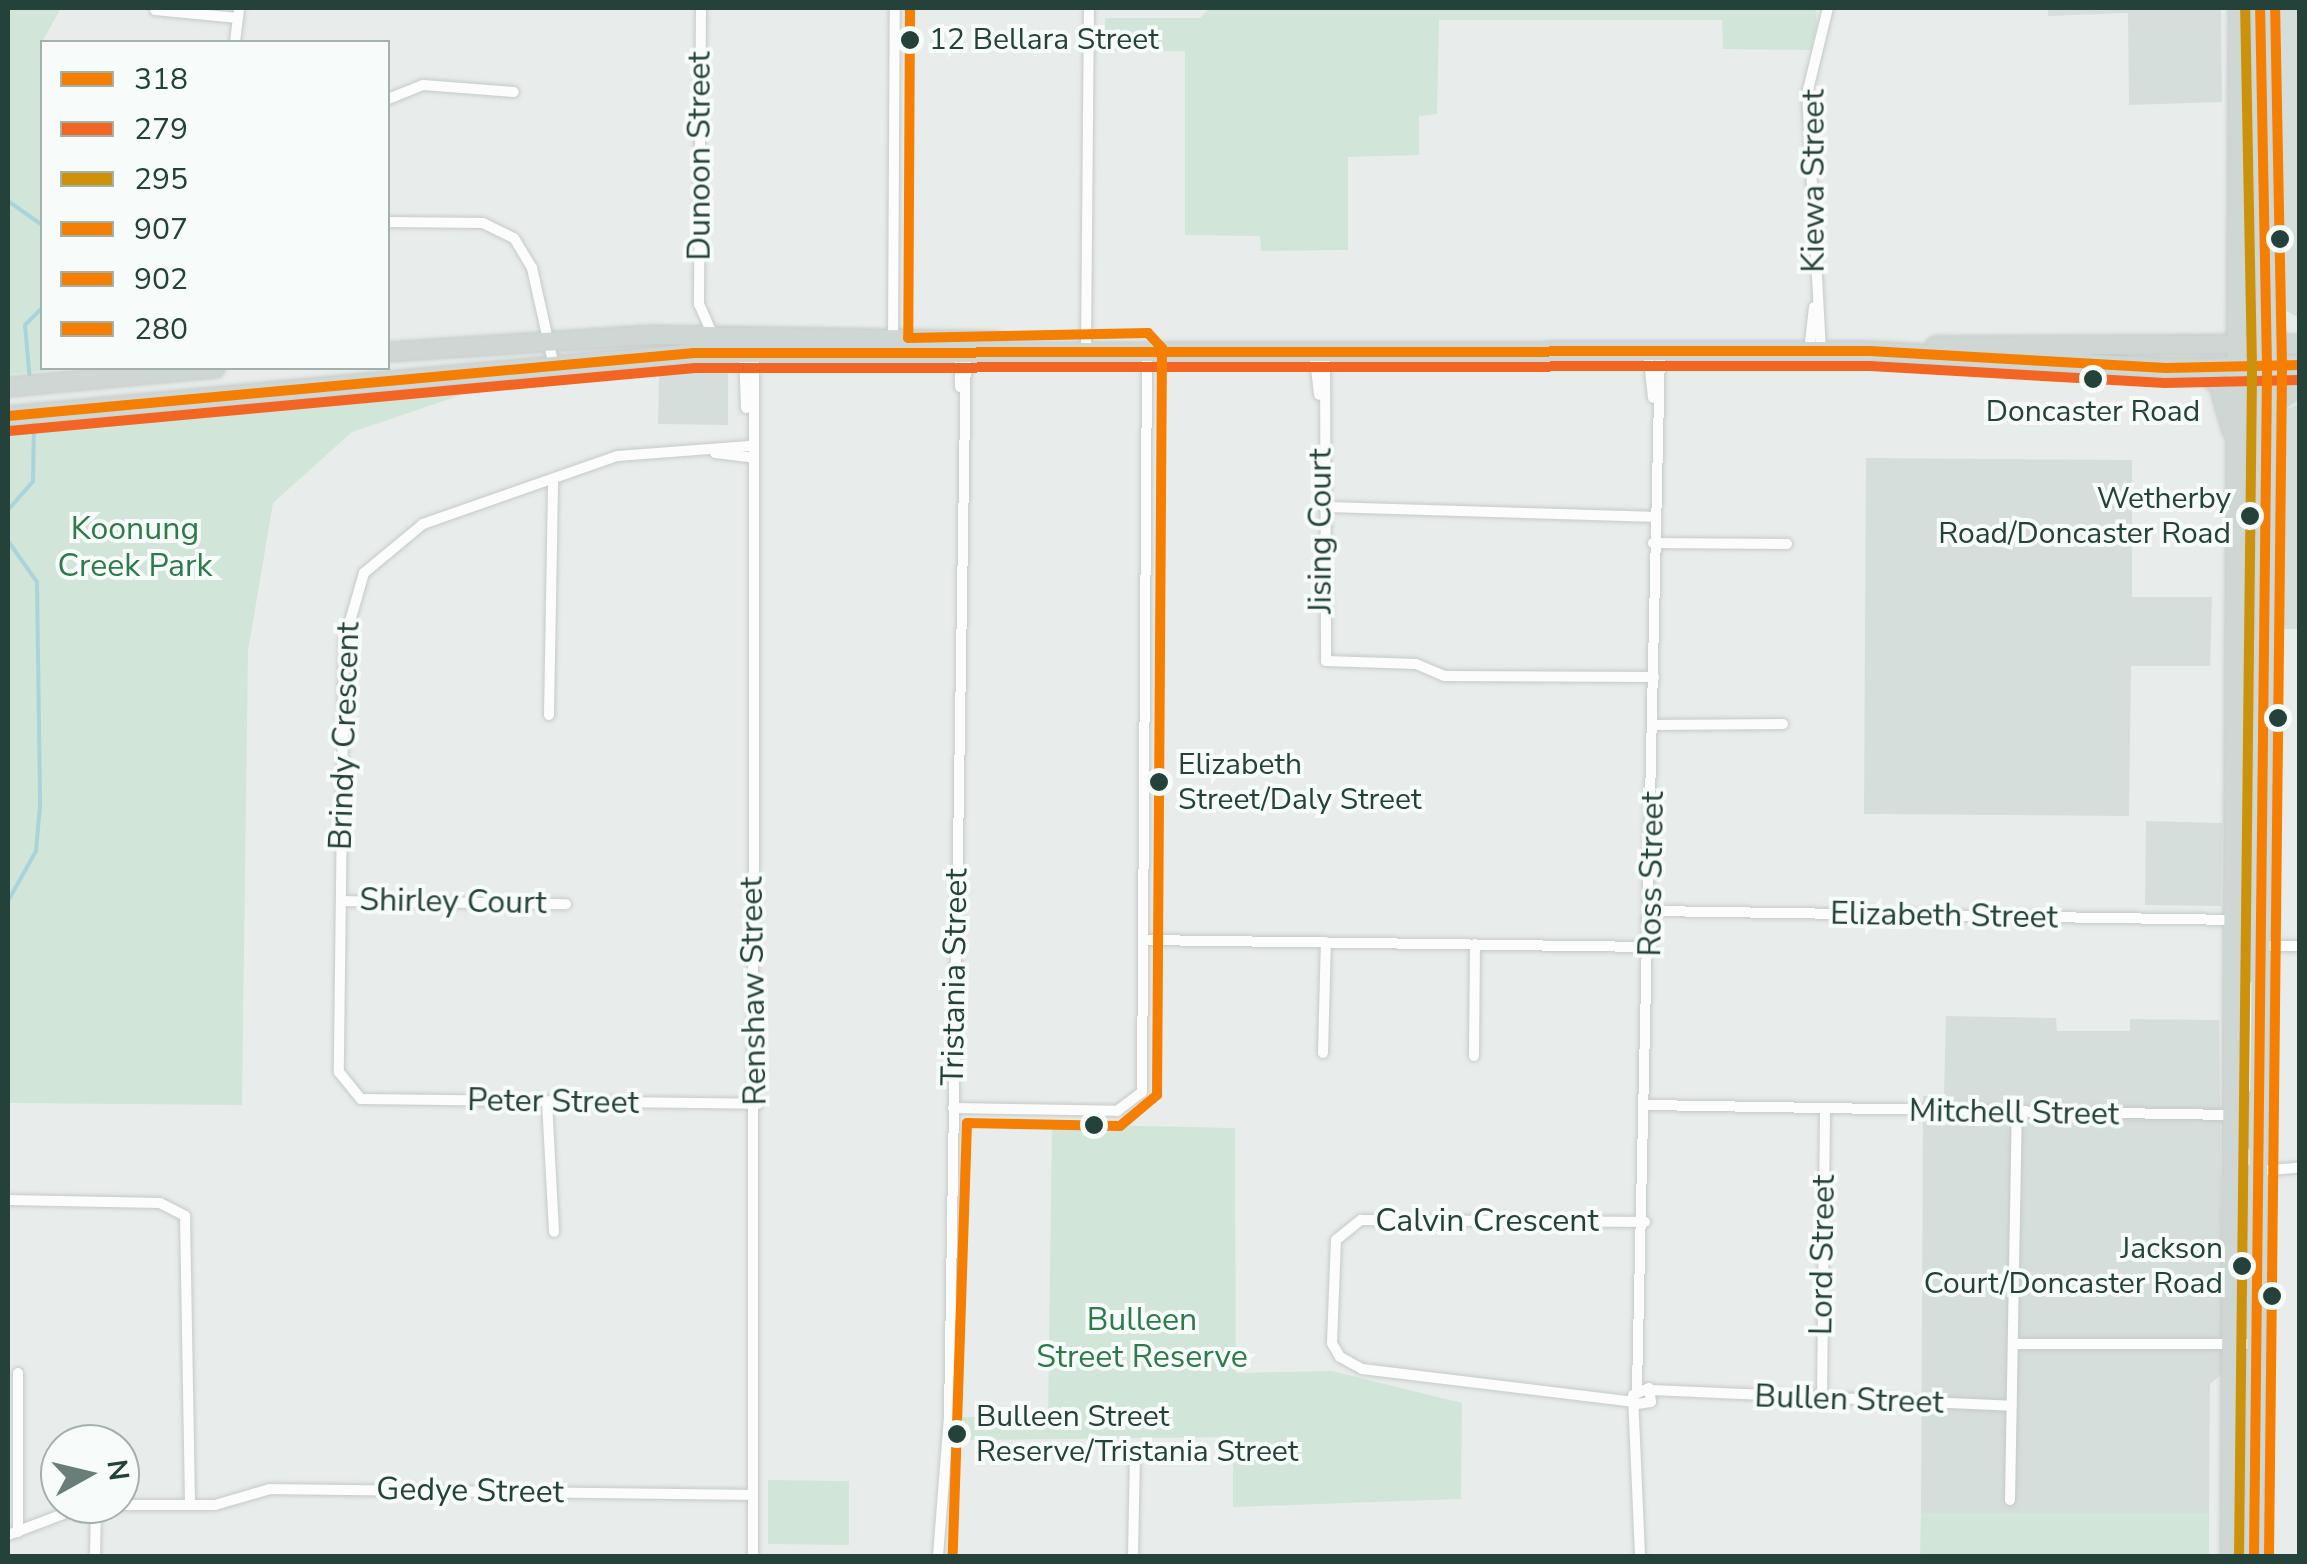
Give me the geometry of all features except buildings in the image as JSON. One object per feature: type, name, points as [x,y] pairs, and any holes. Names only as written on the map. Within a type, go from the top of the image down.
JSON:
[{"type":"main road","points":[[2230,1556],[2241,368],[2238,8]]},
{"type":"main road","points":[[2254,1556],[2266,366],[2260,8]]},
{"type":"main road","points":[[2238,118],[2259,118]]},
{"type":"main road","points":[[390,352],[548,339],[681,334],[963,348],[1870,351],[2300,344]]},
{"type":"main road","points":[[8,416],[553,362],[893,346]]},
{"type":"main road","points":[[1870,351],[2199,369],[2300,365]]},
{"type":"main road","points":[[2199,369],[2226,400],[2239,463]]},
{"type":"main road","points":[[8,387],[192,370]]},
{"type":"main road","points":[[2265,410],[2300,384]]},
{"type":"main road","points":[[2237,591],[2251,588],[2253,521],[2264,497]]},
{"type":"main road","points":[[2237,803],[2247,688],[2262,680]]},
{"type":"street","name":"Dunoon Street","points":[[701,8],[699,304],[713,336]]},
{"type":"street","points":[[893,346],[895,8]]},
{"type":"street","points":[[1086,348],[1088,8]]},
{"type":"street","name":"Kiewa Street","points":[[1815,351],[1807,94],[1828,8]]},
{"type":"street","points":[[154,10],[239,13],[235,40]]},
{"type":"street","points":[[390,99],[423,86],[514,92]]},
{"type":"street","points":[[390,222],[505,231],[528,256],[553,362]]},
{"type":"street","name":"Dunoon Street","points":[[681,334],[699,304]]},
{"type":"street","name":"Renshaw Street","points":[[749,336],[758,1104],[752,1556]]},
{"type":"street","name":"Tristania Street","points":[[938,1556],[953,1108],[963,348]]},
{"type":"street","points":[[953,1108],[1135,1105],[1143,940],[1147,348]]},
{"type":"street","name":"Jising Court","points":[[1320,349],[1326,661],[1416,664],[1444,676],[1654,677]]},
{"type":"street","name":"Ross Street","points":[[1640,1556],[1652,911],[1654,350]]},
{"type":"street","name":"Brindy Crescent","points":[[349,1094],[339,1072],[344,631],[358,583],[386,548],[423,524],[552,478],[628,453],[749,452]]},
{"type":"street","points":[[549,715],[552,478]]},
{"type":"street","points":[[1324,507],[1444,516],[1654,517]]},
{"type":"street","points":[[1654,543],[1787,544]]},
{"type":"street","points":[[1654,725],[1783,724]]},
{"type":"street","name":"Shirley Court","points":[[340,901],[566,904]]},
{"type":"street","name":"Elizabeth Street","points":[[1652,911],[2237,920]]},
{"type":"street","points":[[1143,940],[1651,947]]},
{"type":"street","points":[[1324,1053],[1326,942]]},
{"type":"street","points":[[1474,1056],[1475,944]]},
{"type":"street","points":[[2259,946],[2300,946]]},
{"type":"street","points":[[2233,1114],[2246,1088],[2258,971]]},
{"type":"street","name":"Peter Street","points":[[349,1094],[546,1102],[758,1104]]},
{"type":"street","points":[[546,1102],[554,1232]]},
{"type":"street","name":"Mitchell Street","points":[[1647,1105],[1825,1111],[2233,1114]]},
{"type":"street","name":"Lord Street","points":[[1822,1398],[1825,1111]]},
{"type":"street","points":[[2010,1500],[2018,1113]]},
{"type":"street","points":[[2233,1136],[2256,1165],[2298,1168]]},
{"type":"street","points":[[8,1200],[160,1203],[185,1216],[190,1505]]},
{"type":"street","name":"Calvin Crescent","points":[[1340,1357],[1332,1343],[1336,1240],[1347,1225],[1645,1222]]},
{"type":"street","points":[[2013,1344],[2254,1344]]},
{"type":"street","name":"Bullen Street","points":[[1340,1357],[1362,1369],[1594,1395],[2012,1406]]},
{"type":"street","points":[[13,1534],[18,1373]]},
{"type":"street","points":[[1133,1556],[1135,1452]]},
{"type":"street","name":"Gedye Street","points":[[140,1504],[190,1505],[279,1489],[754,1495]]},
{"type":"street","name":"Gedye Street","points":[[13,1534],[41,1524]]},
{"type":"street","points":[[95,1556],[96,1524]]},
{"type":"shaded area","points":[[2048,8],[2221,8],[2222,102],[2129,105],[2128,13],[2048,16]]},
{"type":"shaded area","points":[[2274,8],[2299,8],[2299,318],[2281,308]]},
{"type":"shaded area","points":[[659,372],[728,372],[728,425],[658,424]]},
{"type":"shaded area","points":[[2299,404],[2299,629],[2279,629],[2281,412]]},
{"type":"shaded area","points":[[1866,458],[2132,460],[2132,597],[2212,597],[2210,666],[2131,666],[2129,816],[1864,814]]},
{"type":"shaded area","points":[[2146,821],[2222,823],[2221,906],[2145,905]]},
{"type":"shaded area","points":[[1946,1016],[2056,1018],[2057,1031],[2130,1031],[2130,1019],[2219,1020],[2223,1373],[2210,1384],[2209,1513],[1921,1513],[1923,1096],[1944,1096]]},
{"type":"green space","points":[[8,8],[61,8],[40,40],[40,370],[53,370],[8,374]]},
{"type":"green space","points":[[1210,8],[1816,8],[1817,24],[1811,50],[1723,49],[1722,20],[1439,20],[1437,114],[1419,116],[1419,155],[1348,157],[1348,250],[1261,251],[1260,236],[1185,235],[1185,51],[1104,51],[1105,18],[1200,18]]},
{"type":"green space","name":"Koonung Creek Park","points":[[529,372],[352,432],[273,503],[248,651],[242,1105],[8,1103],[8,435]]},
{"type":"green space","name":"Bulleen Street Reserve","points":[[1052,1124],[1235,1128],[1236,1373],[1332,1371],[1462,1403],[1461,1499],[1233,1507],[1233,1437],[962,1440],[963,1417],[1048,1417]]},
{"type":"green space","points":[[768,1480],[849,1481],[849,1545],[768,1544]]},
{"type":"green space","points":[[1921,1513],[2209,1513],[2209,1556],[1920,1556]]},
{"type":"waterway","points":[[8,201],[40,224]]},
{"type":"waterway","points":[[30,381],[25,325],[40,310]]},
{"type":"waterway","points":[[8,510],[33,481],[34,420]]},
{"type":"waterway","points":[[8,541],[37,582],[40,805],[36,851],[8,901]]},
{"type":"transit line","name":"280","points":[[910,8],[908,338],[1148,333],[1162,348],[1157,1095],[1120,1126],[967,1123],[953,1556]]},
{"type":"transit line","name":"295","points":[[2239,1556],[2252,366],[2245,8]]},
{"type":"transit line","name":"907","points":[[2254,1556],[2267,366],[2260,8]]},
{"type":"transit line","name":"902","points":[[2269,1556],[2282,366],[2275,8]]},
{"type":"transit line","name":"318","points":[[8,416],[694,353],[1870,351],[2166,368],[2300,365]]},
{"type":"transit line","name":"279","points":[[9,431],[695,368],[1870,366],[2165,383],[2300,380]]},
{"type":"place","name":"12 Bellara Street","points":[[910,40]]},
{"type":"place","name":"Doncaster Road","points":[[2093,379]]},
{"type":"place","name":"Wetherby Road/Doncaster Road","points":[[2250,516]]},
{"type":"place","name":"Elizabeth Street/Daly Street","points":[[1159,782]]},
{"type":"place","name":"Jackson Court/Doncaster Road","points":[[2242,1266]]},
{"type":"place","name":"Bulleen Street Reserve/Tristania Street","points":[[957,1434]]}]
